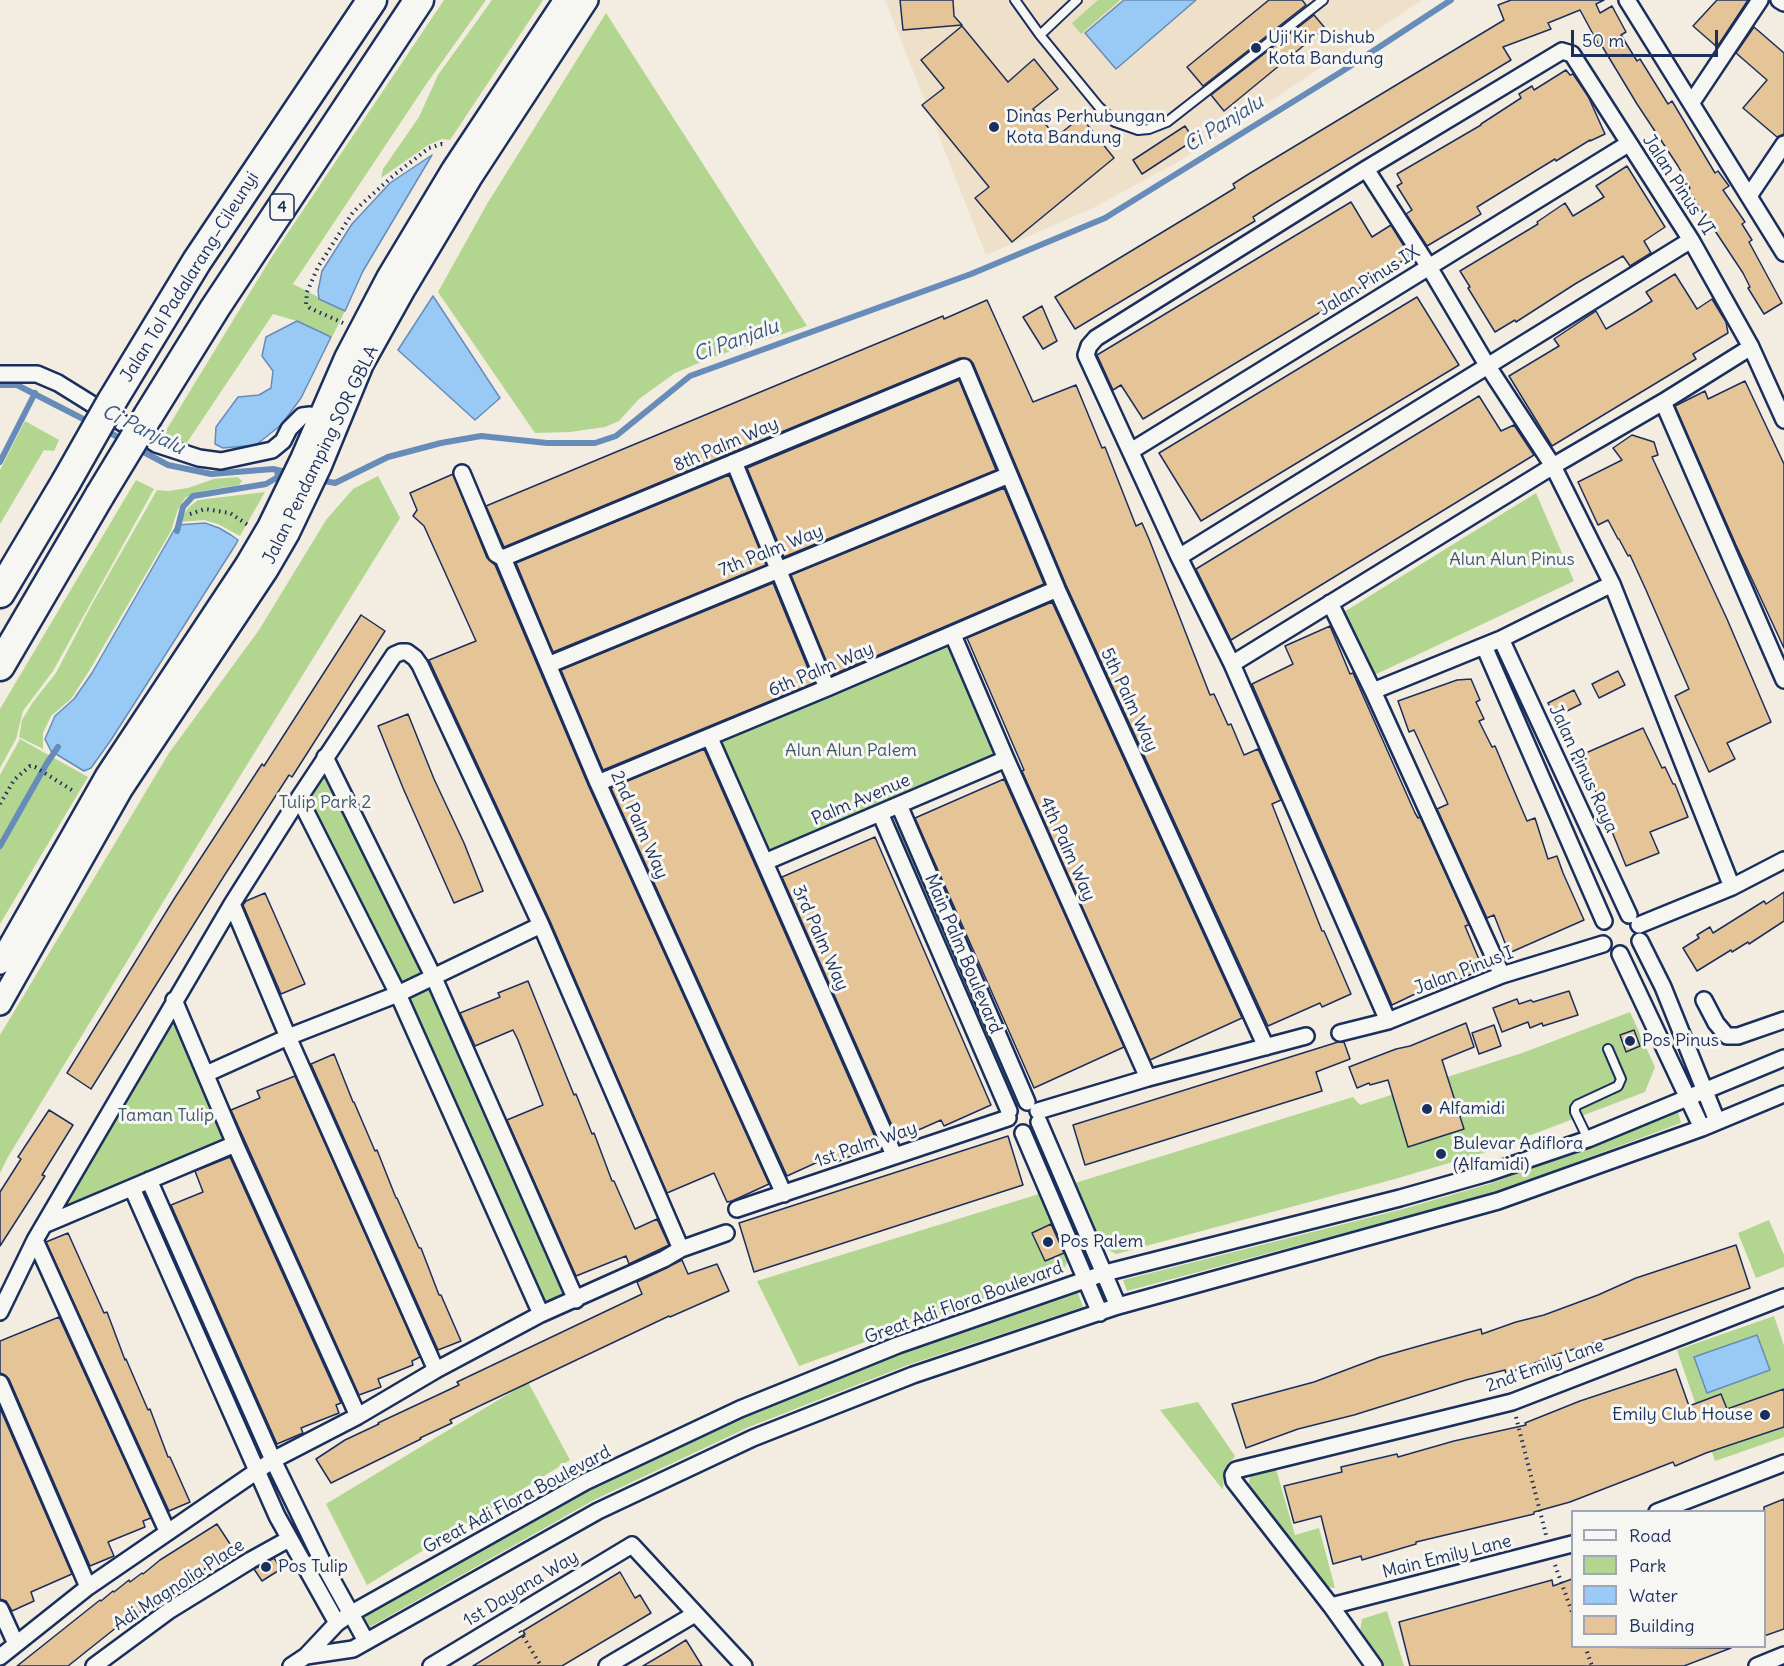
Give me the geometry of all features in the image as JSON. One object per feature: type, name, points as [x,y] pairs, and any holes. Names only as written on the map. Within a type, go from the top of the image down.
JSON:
[{"type":"highway","name":"Jalan Tol Padalarang–Cileunyi","points":[[0,593],[112,401],[192,270],[372,0]]},
{"type":"highway","name":"Jalan Tol Padalarang–Cileunyi","points":[[0,666],[100,495],[215,308],[419,0]]},
{"type":"street","name":"Jalan Pendamping SOR GBLA","points":[[311,463],[319,419],[346,357],[388,277],[463,154],[565,0]]},
{"type":"street","name":"Jalan Pendamping SOR GBLA","points":[[0,963],[107,775],[273,532],[293,499],[362,365],[405,288],[470,179],[587,0]]},
{"type":"street","points":[[1628,0],[1784,253]]},
{"type":"street","points":[[1692,102],[1760,0]]},
{"type":"street","points":[[1779,0],[1784,3]]},
{"type":"street","name":"Jalan Pinus VI","points":[[1388,1021],[1232,664],[1179,557],[1086,355],[1089,346],[1096,339],[1366,169],[1562,51],[1572,54],[1691,240],[1751,347],[1784,420]]},
{"type":"street","name":"Jalan Pinus IX","points":[[1131,451],[1628,144]]},
{"type":"street","points":[[1749,196],[1784,144]]},
{"type":"street","points":[[1366,169],[1429,267],[1487,365],[1553,466],[1612,584],[1732,887]]},
{"type":"street","points":[[1179,557],[1691,240]]},
{"type":"street","points":[[1232,664],[1751,347]]},
{"type":"street","name":"8th Palm Way","points":[[503,558],[964,367]]},
{"type":"street","name":"5th Palm Way","points":[[964,367],[1057,589],[1266,1047]]},
{"type":"street","points":[[0,374],[37,374],[58,383],[156,444],[199,458],[221,461],[272,450],[283,441],[289,429],[302,416],[310,415],[319,419]]},
{"type":"street","points":[[1664,402],[1784,680]]},
{"type":"street","points":[[734,462],[827,688]]},
{"type":"street","name":"2nd Palm Way","points":[[462,473],[496,554],[503,558],[598,783],[784,1194]]},
{"type":"street","name":"7th Palm Way","points":[[548,665],[1009,475]]},
{"type":"street","name":"Jalan Pendamping SOR GBLA","points":[[0,1004],[121,790],[267,570],[273,532]]},
{"type":"street","points":[[1373,691],[1501,639],[1612,584]]},
{"type":"street","name":"6th Palm Way","points":[[598,783],[710,738],[1057,589]]},
{"type":"street","points":[[1330,603],[1373,691],[1502,975]]},
{"type":"street","name":"4th Palm Way","points":[[953,635],[1148,1078]]},
{"type":"street","name":"Jalan Pinus Raya","points":[[1501,639],[1634,920]]},
{"type":"street","points":[[1484,646],[1604,921]]},
{"type":"street","points":[[0,1312],[35,1240],[232,904],[394,655],[400,652],[407,652],[415,658],[541,925],[681,1249]]},
{"type":"street","name":"3rd Palm Way","points":[[710,738],[894,1155]]},
{"type":"street","points":[[326,757],[434,978],[576,1300]]},
{"type":"street","name":"Palm Avenue","points":[[765,862],[1006,759]]},
{"type":"street","points":[[299,798],[398,994],[541,1314]]},
{"type":"street","name":"Main Palm Boulevard","points":[[899,805],[1118,1306]]},
{"type":"street","name":"Main Palm Boulevard","points":[[880,813],[1008,1115]]},
{"type":"street","points":[[1640,941],[1628,953],[1620,954],[1610,951],[1603,944],[1600,933],[1604,921],[1615,914],[1634,920],[1732,887],[1784,860]]},
{"type":"street","points":[[232,904],[288,1037],[436,1370]]},
{"type":"street","points":[[1634,920],[1641,933],[1640,941],[1663,987],[1717,1121]]},
{"type":"street","points":[[206,1074],[288,1037],[434,978],[541,925]]},
{"type":"street","name":"Jalan Pinus I","points":[[1340,1033],[1388,1021],[1502,975],[1603,944]]},
{"type":"street","points":[[1620,954],[1702,1128]]},
{"type":"street","points":[[174,1000],[235,1144],[358,1416]]},
{"type":"street","points":[[1704,1000],[1716,1023],[1728,1036],[1738,1036],[1784,1020]]},
{"type":"street","points":[[1035,1112],[1148,1078],[1306,1036]]},
{"type":"street","name":"Great Adi Flora Boulevard","points":[[291,1666],[306,1656],[337,1623],[350,1614],[585,1482],[740,1409],[898,1345],[1105,1273],[1488,1173],[1588,1139],[1784,1058]]},
{"type":"street","name":"Great Adi Flora Boulevard","points":[[306,1656],[353,1649],[598,1511],[753,1438],[913,1375],[1118,1306],[1498,1201],[1702,1128],[1784,1094]]},
{"type":"street","points":[[1020,1102],[1035,1112],[1031,1131],[1023,1133],[1010,1126],[1008,1115],[1014,1105],[1020,1102]]},
{"type":"street","name":"1st Palm Way","points":[[737,1209],[1008,1115]]},
{"type":"street","points":[[1023,1133],[1100,1313]]},
{"type":"street","points":[[46,1224],[235,1144]]},
{"type":"street","points":[[149,1180],[273,1460],[325,1567],[366,1641]]},
{"type":"street","points":[[132,1188],[256,1472],[289,1539],[337,1623]]},
{"type":"street","points":[[0,1657],[88,1587],[273,1460],[358,1416],[436,1370],[541,1314],[576,1300],[681,1249],[726,1233]]},
{"type":"street","points":[[35,1240],[167,1531]]},
{"type":"street","name":"2nd Emily Lane","points":[[1331,1606],[1234,1481],[1233,1476],[1236,1470],[1512,1402],[1784,1297]]},
{"type":"street","points":[[0,1383],[88,1587]]},
{"type":"street","points":[[1662,1510],[1784,1463]]},
{"type":"street","name":"Adi Magnolia Place","points":[[94,1666],[170,1610],[289,1539]]},
{"type":"street","name":"Main Emily Lane","points":[[1331,1606],[1571,1544]]},
{"type":"street","name":"1st Dayana Way","points":[[431,1666],[632,1545],[695,1614]]},
{"type":"street","points":[[1331,1606],[1374,1666]]},
{"type":"street","points":[[0,1609],[16,1644]]},
{"type":"street","points":[[607,1666],[695,1614],[744,1666]]},
{"type":"street","points":[[1757,1666],[1784,1655]]},
{"type":"lane","points":[[1015,0],[1099,107],[1115,122],[1138,129],[1149,129],[1167,122],[1323,0]]},
{"type":"lane","points":[[1040,34],[1075,0]]},
{"type":"lane","points":[[1588,1139],[1575,1108],[1618,1086],[1622,1079],[1608,1049]]},
{"type":"path","points":[[360,331],[306,304],[307,292],[318,267],[353,212],[394,175],[429,148],[441,144],[463,154]]},
{"type":"path","points":[[190,513],[205,508],[230,513],[273,532]]},
{"type":"path","points":[[0,804],[20,772],[30,766],[35,766],[92,802]]},
{"type":"path","points":[[1512,1402],[1550,1551],[1571,1609]]},
{"type":"path","points":[[512,1617],[541,1666]]},
{"type":"path","points":[[1585,1648],[1592,1666]]},
{"type":"shaded area","points":[[885,0],[1422,0],[1183,159],[1095,207],[986,255]]},
{"type":"green space","points":[[444,0],[486,0],[427,83],[293,284],[345,311],[332,337],[297,321],[273,314],[184,447],[159,442],[271,258]]},
{"type":"green space","points":[[492,0],[543,0],[450,140],[442,139],[428,145],[381,178],[383,169],[419,117],[438,75]]},
{"type":"green space","points":[[1098,0],[1120,0],[1081,34],[1072,23]]},
{"type":"green space","points":[[606,13],[807,326],[713,357],[675,373],[639,399],[619,421],[605,427],[570,432],[535,433],[438,292],[487,204]]},
{"type":"green space","points":[[25,421],[59,440],[54,451],[44,450],[0,524],[0,470]]},
{"type":"green space","points":[[378,476],[400,518],[219,810],[0,1173],[0,1035],[169,753],[259,630],[326,520],[353,489]]},
{"type":"green space","points":[[238,477],[242,481],[239,485],[202,491],[186,497],[178,509],[171,531],[89,671],[71,699],[51,716],[43,733],[43,749],[19,737],[22,720],[56,673],[92,604],[157,490],[188,488],[214,479]]},
{"type":"green space","points":[[136,480],[154,489],[53,671],[23,711],[16,739],[0,768],[0,709]]},
{"type":"green space","points":[[265,492],[240,536],[218,524],[204,520],[179,522],[189,507],[198,500]]},
{"type":"green space","name":"Alun Alun Pinus","points":[[1536,493],[1574,581],[1368,678],[1339,615]]},
{"type":"green space","name":"Alun Alun Palem","points":[[949,642],[998,755],[769,854],[721,741]]},
{"type":"green space","points":[[20,739],[88,777],[0,924],[0,775]]},
{"type":"green space","name":"Tulip Park 2","points":[[325,757],[576,1300],[541,1314],[299,798]]},
{"type":"green space","points":[[900,825],[1015,1089],[1007,1092],[893,828]]},
{"type":"green space","name":"Taman Tulip","points":[[174,1008],[229,1142],[52,1219]]},
{"type":"green space","points":[[1630,1012],[1655,1067],[1645,1092],[1483,1153],[1116,1254],[1102,1246],[1075,1183],[1353,1097],[1360,1105],[1525,1052]]},
{"type":"green space","points":[[1678,1112],[1681,1123],[1494,1193],[1127,1291],[1123,1280],[1403,1209],[1492,1183]]},
{"type":"green space","points":[[1039,1138],[1082,1237],[1075,1240],[1032,1141]]},
{"type":"green space","points":[[1039,1194],[1069,1259],[1063,1270],[799,1366],[757,1281]]},
{"type":"green space","points":[[1769,1220],[1784,1255],[1784,1267],[1756,1278],[1738,1233]]},
{"type":"green space","points":[[1078,1293],[1083,1307],[908,1365],[749,1427],[594,1500],[370,1627],[364,1617],[589,1491],[745,1417],[902,1354]]},
{"type":"green space","points":[[1774,1316],[1784,1346],[1784,1437],[1715,1461],[1677,1350]]},
{"type":"green space","points":[[528,1382],[570,1460],[367,1585],[326,1504]]},
{"type":"green space","points":[[1198,1402],[1235,1456],[1224,1472],[1223,1490],[1160,1410]]},
{"type":"green space","points":[[1276,1469],[1295,1535],[1319,1528],[1335,1588],[1321,1586],[1248,1490],[1250,1475]]},
{"type":"green space","points":[[1387,1611],[1404,1666],[1381,1666],[1359,1637],[1362,1619]]},
{"type":"water","points":[[1124,0],[1196,0],[1116,69],[1085,33]]},
{"type":"water","points":[[432,155],[363,271],[345,311],[319,299],[318,291],[322,271],[352,224],[390,183]]},
{"type":"water","points":[[433,296],[500,398],[475,420],[398,350]]},
{"type":"water","points":[[297,321],[331,337],[301,398],[281,425],[256,445],[223,448],[215,444],[216,427],[238,397],[259,395],[271,388],[273,371],[262,356],[266,337]]},
{"type":"water","points":[[205,523],[219,528],[238,540],[111,740],[91,768],[84,771],[51,751],[45,739],[55,716],[74,699],[92,673],[177,525]]},
{"type":"water","points":[[1757,1335],[1770,1370],[1707,1393],[1694,1357]]},
{"type":"building","points":[[900,0],[953,0],[954,16],[962,25],[903,30]]},
{"type":"building","points":[[1269,0],[1302,0],[1306,5],[1203,86],[1187,67]]},
{"type":"building","points":[[1511,0],[1604,0],[1596,4],[1600,13],[1612,6],[1626,32],[1621,35],[1637,61],[1640,59],[1668,104],[1672,101],[1715,173],[1718,171],[1729,186],[1723,190],[1745,222],[1742,224],[1752,240],[1749,242],[1782,303],[1764,314],[1748,288],[1750,287],[1743,273],[1688,190],[1690,188],[1678,166],[1602,46],[1600,47],[1580,10],[1548,23],[1551,29],[1503,47],[1511,60],[1275,203],[1253,217],[1255,221],[1075,329],[1055,297],[1235,188],[1233,184],[1247,175],[1504,20],[1498,5]]},
{"type":"building","points":[[1717,0],[1748,0],[1717,47],[1693,26]]},
{"type":"building","points":[[1314,15],[1325,28],[1224,111],[1211,95]]},
{"type":"building","name":"Dinas Perhubungan Kota Bandung","points":[[962,26],[1008,82],[1034,59],[1058,89],[1033,109],[1056,137],[1081,117],[1114,158],[1012,242],[975,198],[989,187],[922,105],[944,88],[921,60]]},
{"type":"building","points":[[1754,27],[1784,53],[1784,134],[1777,137],[1743,108],[1767,80],[1736,53]]},
{"type":"building","points":[[1566,70],[1570,75],[1573,74],[1588,96],[1605,134],[1590,140],[1556,161],[1555,159],[1477,207],[1481,214],[1427,246],[1406,214],[1412,210],[1397,186],[1402,183],[1397,174],[1481,125],[1521,98],[1519,94],[1532,86],[1534,90]]},
{"type":"building","points":[[1185,126],[1194,140],[1142,174],[1133,160]]},
{"type":"building","points":[[1627,166],[1665,227],[1644,241],[1651,253],[1630,266],[1623,256],[1516,322],[1515,320],[1495,332],[1460,271],[1538,224],[1537,222],[1565,203],[1573,216],[1604,197],[1596,186]]},
{"type":"building","points":[[1351,202],[1372,237],[1391,225],[1410,256],[1143,419],[1121,385],[1113,390],[1097,355]]},
{"type":"building","points":[[1675,274],[1697,309],[1712,299],[1726,322],[1728,333],[1693,354],[1696,359],[1552,446],[1509,376],[1559,346],[1554,339],[1596,311],[1606,329],[1633,313],[1652,301],[1646,292]]},
{"type":"building","points":[[1417,297],[1459,365],[1201,521],[1159,453]]},
{"type":"building","points":[[987,300],[1033,402],[1076,385],[1102,448],[1105,447],[1136,526],[1142,523],[1149,539],[1210,695],[1214,694],[1228,725],[1231,724],[1244,755],[1258,749],[1281,800],[1272,804],[1322,931],[1324,931],[1351,994],[1322,1007],[1320,1003],[1268,1026],[1066,585],[973,363],[969,359],[960,358],[504,547],[486,506],[943,316],[944,319]]},
{"type":"building","points":[[1042,306],[1057,341],[1043,349],[1023,317]]},
{"type":"building","points":[[959,380],[996,470],[784,557],[747,468]]},
{"type":"building","points":[[1745,381],[1784,464],[1784,648],[1675,406],[1705,391],[1708,399]]},
{"type":"building","points":[[1479,396],[1501,431],[1514,425],[1534,455],[1231,640],[1196,569]]},
{"type":"building","points":[[1632,435],[1654,442],[1658,455],[1652,457],[1727,619],[1771,722],[1727,743],[1735,759],[1709,772],[1675,696],[1689,689],[1646,590],[1630,555],[1628,556],[1608,520],[1598,525],[1578,482],[1622,460],[1613,448]]},
{"type":"building","points":[[453,474],[487,558],[495,565],[589,787],[769,1184],[732,1201],[727,1202],[714,1173],[667,1193],[550,921],[429,660],[476,641],[424,526],[413,516],[417,510],[410,493]]},
{"type":"building","points":[[729,475],[766,565],[553,652],[516,563]]},
{"type":"building","points":[[1004,488],[1044,584],[832,675],[791,575]]},
{"type":"building","points":[[773,583],[814,683],[603,770],[561,670]]},
{"type":"building","points":[[1052,602],[1242,1018],[1150,1060],[1022,771],[1024,770],[967,638]]},
{"type":"building","points":[[361,615],[385,631],[292,777],[289,775],[224,876],[91,1089],[67,1073],[174,899],[262,764],[264,766]]},
{"type":"building","points":[[1330,626],[1350,674],[1353,673],[1415,813],[1418,818],[1420,817],[1469,925],[1465,926],[1483,969],[1440,988],[1438,983],[1392,1005],[1252,684],[1293,664],[1285,646]]},
{"type":"building","points":[[1618,671],[1625,685],[1599,698],[1592,684]]},
{"type":"building","points":[[1471,679],[1480,700],[1476,702],[1484,719],[1479,721],[1492,747],[1495,746],[1527,821],[1535,818],[1548,859],[1557,856],[1584,920],[1509,953],[1494,915],[1487,918],[1437,809],[1448,804],[1414,730],[1409,732],[1398,701],[1457,680]]},
{"type":"building","points":[[1574,690],[1581,704],[1555,717],[1548,703]]},
{"type":"building","points":[[408,714],[483,891],[454,903],[378,726]]},
{"type":"building","points":[[1643,728],[1662,768],[1665,767],[1675,784],[1688,817],[1650,832],[1659,853],[1626,866],[1593,785],[1586,788],[1572,759]]},
{"type":"building","points":[[704,749],[878,1144],[835,1163],[831,1156],[787,1176],[611,788]]},
{"type":"building","points":[[1004,779],[1124,1047],[1034,1088],[915,818]]},
{"type":"building","points":[[875,837],[991,1105],[944,1126],[941,1120],[898,1139],[782,877]]},
{"type":"building","points":[[1784,892],[1784,921],[1749,944],[1748,942],[1732,952],[1731,950],[1697,971],[1683,948],[1699,938],[1697,935],[1710,927],[1713,933],[1764,901],[1766,904]]},
{"type":"building","points":[[265,893],[305,984],[281,994],[243,905],[246,901]]},
{"type":"building","points":[[528,981],[574,1095],[576,1094],[592,1134],[594,1133],[612,1181],[614,1181],[635,1229],[657,1219],[669,1245],[629,1264],[626,1256],[576,1276],[507,1120],[543,1105],[518,1040],[513,1030],[475,1046],[460,1013],[500,997],[498,993]]},
{"type":"building","points":[[1569,991],[1578,1015],[1530,1028],[1528,1022],[1502,1032],[1493,1008],[1517,999],[1519,1004],[1531,1000],[1533,1002]]},
{"type":"building","points":[[1466,1023],[1474,1047],[1442,1060],[1464,1129],[1408,1147],[1388,1080],[1370,1085],[1369,1083],[1357,1088],[1349,1067],[1410,1046]]},
{"type":"building","points":[[1494,1025],[1501,1046],[1479,1054],[1472,1033]]},
{"type":"building","name":"Pos Pinus","points":[[1634,1030],[1640,1046],[1626,1052],[1620,1035]]},
{"type":"building","points":[[1344,1042],[1350,1059],[1316,1072],[1322,1091],[1085,1165],[1073,1125]]},
{"type":"building","points":[[334,1054],[353,1102],[375,1151],[377,1150],[396,1198],[421,1248],[439,1295],[441,1295],[461,1341],[438,1350],[311,1064]]},
{"type":"building","points":[[295,1076],[420,1357],[412,1361],[413,1365],[378,1379],[381,1387],[359,1395],[231,1110],[260,1098],[257,1091]]},
{"type":"building","points":[[49,1110],[73,1125],[42,1175],[45,1176],[0,1246],[0,1192],[21,1159],[18,1157]]},
{"type":"building","points":[[1008,1136],[1023,1185],[754,1272],[739,1223]]},
{"type":"building","points":[[230,1157],[341,1403],[336,1405],[339,1413],[301,1428],[303,1433],[277,1444],[171,1205],[203,1192],[195,1171]]},
{"type":"building","name":"Pos Palem","points":[[1051,1224],[1064,1253],[1045,1261],[1032,1233]]},
{"type":"building","points":[[68,1233],[104,1313],[107,1312],[125,1360],[148,1410],[150,1409],[168,1457],[190,1502],[169,1511],[46,1242]]},
{"type":"building","points":[[1736,1245],[1750,1288],[1506,1374],[1505,1370],[1466,1380],[1354,1415],[1298,1429],[1246,1448],[1232,1404],[1314,1382],[1380,1357],[1481,1329],[1482,1334],[1544,1315],[1636,1278]]},
{"type":"building","points":[[682,1260],[688,1274],[717,1264],[729,1291],[669,1316],[450,1420],[452,1423],[331,1483],[316,1459],[345,1440],[459,1385],[457,1382],[642,1294],[637,1282]]},
{"type":"building","points":[[59,1317],[151,1518],[143,1521],[145,1527],[108,1542],[114,1556],[90,1566],[9,1379],[0,1373],[0,1341]]},
{"type":"building","points":[[1676,1369],[1689,1406],[1721,1394],[1727,1409],[1784,1389],[1784,1427],[1675,1466],[1673,1462],[1570,1502],[1534,1512],[1534,1514],[1416,1542],[1416,1544],[1362,1560],[1361,1556],[1333,1564],[1321,1516],[1294,1523],[1284,1486],[1342,1472],[1341,1467],[1397,1454],[1398,1457],[1454,1441],[1526,1425],[1525,1423],[1580,1401]]},
{"type":"building","points":[[0,1408],[72,1574],[31,1592],[34,1601],[12,1611],[6,1601],[0,1599]]},
{"type":"building","points":[[1784,1499],[1784,1629],[1766,1635],[1766,1510],[1764,1507]]},
{"type":"building","points":[[217,1524],[234,1550],[194,1576],[193,1574],[166,1596],[122,1623],[68,1666],[17,1666],[100,1600]]},
{"type":"building","name":"Pos Tulip","points":[[274,1558],[281,1569],[262,1581],[254,1569]]},
{"type":"building","points":[[620,1572],[635,1598],[640,1595],[651,1613],[562,1666],[473,1666],[525,1634],[523,1631]]},
{"type":"building","points":[[1571,1579],[1571,1648],[1731,1648],[1684,1666],[1410,1666],[1399,1622],[1552,1580],[1553,1586]]},
{"type":"building","points":[[686,1640],[702,1666],[643,1666],[670,1650]]},
{"type":"waterway","name":"Ci Panjalu","points":[[319,480],[335,483],[388,457],[441,443],[481,436],[547,443],[595,443],[616,436],[690,376],[971,274],[1105,218],[1341,72],[1451,0]]},
{"type":"waterway","name":"Ci Panjalu","points":[[0,385],[17,385],[91,423]]},
{"type":"waterway","points":[[0,462],[35,393]]},
{"type":"waterway","name":"Ci Panjalu","points":[[105,430],[125,441]]},
{"type":"waterway","name":"Ci Panjalu","points":[[136,448],[168,465],[211,474],[273,469],[291,473]]},
{"type":"waterway","points":[[177,531],[183,507],[193,496],[266,484],[278,477],[277,470]]},
{"type":"waterway","points":[[0,846],[58,747]]},
{"type":"place","name":"Uji Kir Dishub Kota Bandung","points":[[1256,48]]},
{"type":"place","name":"Dinas Perhubungan Kota Bandung","points":[[994,127]]},
{"type":"place","name":"Pos Pinus","points":[[1630,1041]]},
{"type":"place","name":"Alfamidi","points":[[1427,1109]]},
{"type":"place","name":"Bulevar Adiflora (Alfamidi)","points":[[1441,1154]]},
{"type":"place","name":"Pos Palem","points":[[1048,1242]]},
{"type":"place","name":"Emily Club House","points":[[1765,1415]]},
{"type":"place","name":"Pos Tulip","points":[[266,1567]]}]
